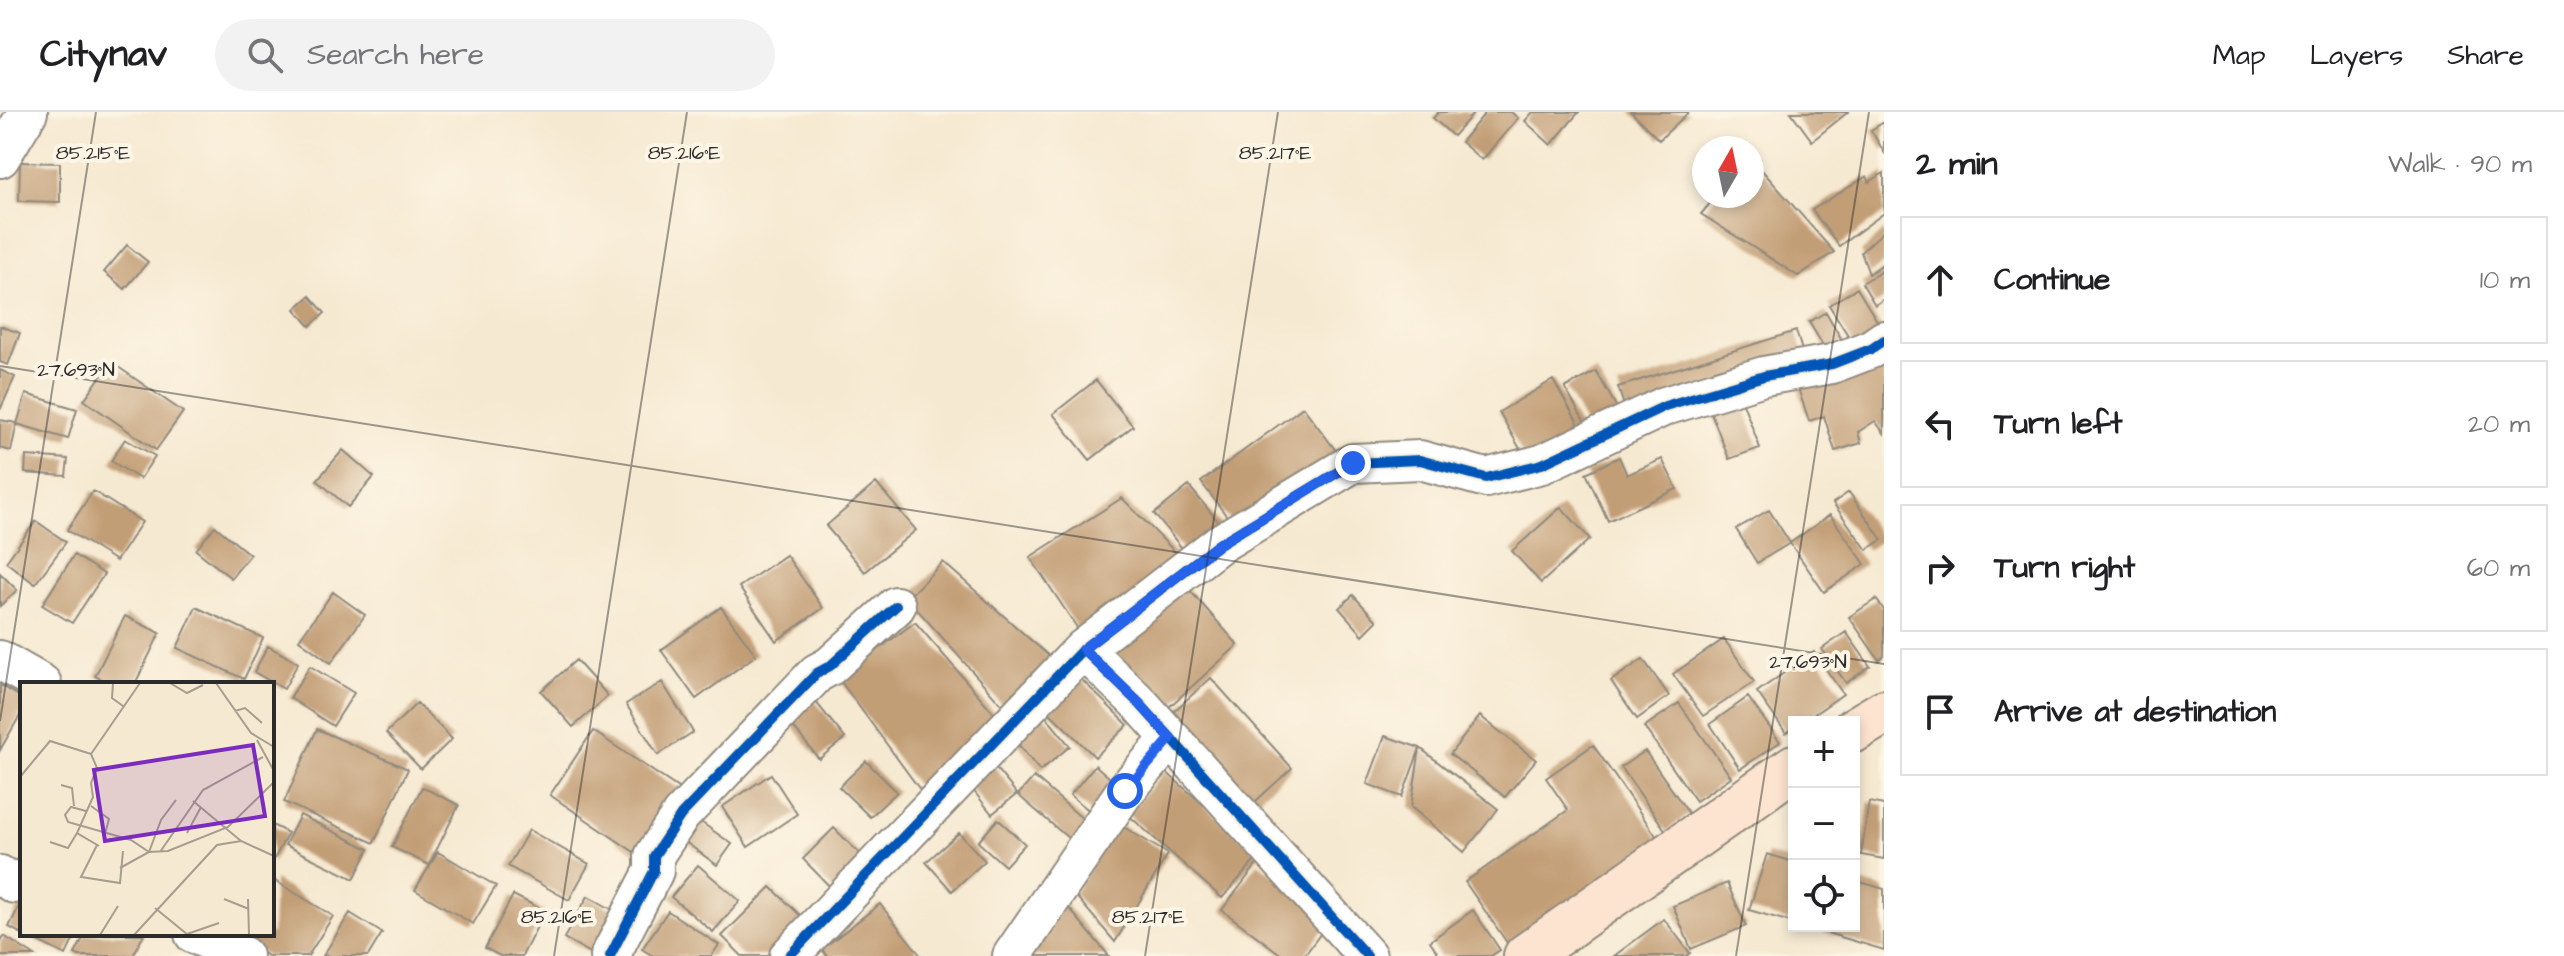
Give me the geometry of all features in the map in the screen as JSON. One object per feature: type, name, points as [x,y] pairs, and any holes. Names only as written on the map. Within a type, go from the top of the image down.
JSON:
[{"type":"street","points":[[0,158],[28,112]]},
{"type":"street","points":[[789,956],[1083,649],[1219,544],[1353,463],[1420,460],[1486,478],[1542,464],[1665,406],[1764,376],[1832,364],[1871,349],[1884,340]]},
{"type":"street","points":[[610,956],[654,871],[654,856],[681,815],[817,673],[830,666],[896,606]]},
{"type":"street","points":[[1083,649],[1140,704],[1367,956]]},
{"type":"street","points":[[0,660],[38,682]]},
{"type":"street","points":[[1860,726],[1884,712]]},
{"type":"street","points":[[1012,956],[1125,791],[1171,738]]},
{"type":"street","points":[[1526,956],[1788,771]]},
{"type":"street","points":[[198,936],[243,956]]},
{"type":"building","points":[[1439,112],[1475,112],[1453,136],[1433,118]]},
{"type":"building","points":[[1486,112],[1511,112],[1518,118],[1482,160],[1461,142]]},
{"type":"building","points":[[1533,112],[1579,112],[1551,145],[1525,121]]},
{"type":"building","points":[[1631,112],[1689,112],[1659,140]]},
{"type":"building","points":[[1791,112],[1848,112],[1812,141]]},
{"type":"building","points":[[1884,122],[1884,152],[1871,130]]},
{"type":"building","points":[[20,162],[60,163],[60,202],[19,201]]},
{"type":"building","points":[[1764,173],[1834,252],[1798,276],[1701,214],[1706,208],[1764,208]]},
{"type":"building","points":[[1884,173],[1884,213],[1839,246],[1812,210],[1867,176],[1869,182]]},
{"type":"building","points":[[1884,231],[1884,263],[1869,274],[1861,252]]},
{"type":"building","points":[[127,245],[148,262],[125,289],[104,272]]},
{"type":"building","points":[[1884,270],[1884,299],[1875,305],[1862,283]]},
{"type":"building","points":[[1857,288],[1883,331],[1856,348],[1829,305]]},
{"type":"building","points":[[310,296],[325,313],[310,326],[295,309]]},
{"type":"building","points":[[1826,312],[1843,342],[1827,352],[1809,322]]},
{"type":"building","points":[[0,326],[20,333],[8,365],[0,362]]},
{"type":"building","points":[[1796,331],[1804,357],[1626,412],[1618,387]]},
{"type":"building","points":[[1884,348],[1884,433],[1875,421],[1858,432],[1861,443],[1835,451],[1824,416],[1809,421],[1798,388]]},
{"type":"building","points":[[111,362],[183,412],[156,450],[84,400]]},
{"type":"building","points":[[0,370],[15,377],[0,410]]},
{"type":"building","points":[[1596,371],[1621,415],[1590,432],[1565,388]]},
{"type":"building","points":[[1096,380],[1133,426],[1090,460],[1053,414]]},
{"type":"building","points":[[1553,380],[1582,430],[1527,461],[1499,412]]},
{"type":"building","points":[[26,394],[77,409],[68,439],[17,424]]},
{"type":"building","points":[[1741,398],[1760,448],[1729,459],[1710,410]]},
{"type":"building","points":[[1303,407],[1337,452],[1235,527],[1201,482]]},
{"type":"building","points":[[0,420],[17,423],[11,451],[0,448]]},
{"type":"building","points":[[125,439],[155,456],[140,479],[111,461]]},
{"type":"building","points":[[343,450],[374,477],[348,507],[317,480]]},
{"type":"building","points":[[26,456],[68,459],[66,476],[25,473]]},
{"type":"building","points":[[1619,457],[1627,475],[1662,459],[1677,489],[1608,521],[1586,473]]},
{"type":"building","points":[[876,483],[916,530],[865,572],[826,526]]},
{"type":"building","points":[[1189,486],[1225,530],[1190,558],[1154,514]]},
{"type":"building","points":[[93,491],[142,522],[116,561],[67,530]]},
{"type":"building","points":[[1849,492],[1882,540],[1867,550],[1833,503]]},
{"type":"building","points":[[1122,498],[1180,557],[1086,641],[1030,557]]},
{"type":"building","points":[[1561,507],[1590,539],[1541,583],[1512,551]]},
{"type":"building","points":[[1769,510],[1790,543],[1757,563],[1736,529]]},
{"type":"building","points":[[1830,515],[1865,564],[1824,592],[1790,543]]},
{"type":"building","points":[[36,521],[66,542],[35,584],[6,562]]},
{"type":"building","points":[[215,526],[250,555],[231,578],[196,550]]},
{"type":"building","points":[[74,555],[104,574],[72,623],[42,605]]},
{"type":"building","points":[[786,555],[823,608],[776,641],[739,587]]},
{"type":"building","points":[[943,562],[1060,666],[1003,706],[907,598]]},
{"type":"building","points":[[0,573],[17,590],[0,606]]},
{"type":"building","points":[[1186,586],[1238,645],[1160,715],[1107,656]]},
{"type":"building","points":[[333,592],[365,615],[331,663],[299,640]]},
{"type":"building","points":[[1353,595],[1377,621],[1363,635],[1339,608]]},
{"type":"building","points":[[1876,599],[1884,610],[1884,656],[1879,660],[1849,617]]},
{"type":"building","points":[[196,607],[263,638],[244,679],[177,648]]},
{"type":"building","points":[[721,607],[756,655],[696,699],[661,650]]},
{"type":"building","points":[[125,616],[160,633],[136,682],[107,682],[95,676]]},
{"type":"building","points":[[915,622],[1000,720],[929,802],[839,679]]},
{"type":"building","points":[[1846,632],[1870,666],[1846,683],[1822,649]]},
{"type":"building","points":[[1724,639],[1754,682],[1703,716],[1673,674]]},
{"type":"building","points":[[268,646],[298,663],[284,689],[254,672]]},
{"type":"building","points":[[1814,652],[1843,694],[1812,716],[1788,716],[1786,733],[1757,692]]},
{"type":"building","points":[[1643,659],[1669,696],[1637,719],[1611,681]]},
{"type":"building","points":[[576,660],[608,696],[573,727],[541,691]]},
{"type":"building","points":[[310,666],[354,693],[333,726],[290,698]]},
{"type":"building","points":[[1211,678],[1292,768],[1247,809],[1165,719]]},
{"type":"building","points":[[1081,679],[1128,725],[1095,757],[1049,712]]},
{"type":"building","points":[[662,682],[693,732],[658,755],[626,704]]},
{"type":"building","points":[[0,685],[20,697],[20,715],[0,750]]},
{"type":"building","points":[[811,696],[845,738],[819,759],[785,717]]},
{"type":"building","points":[[1748,697],[1780,742],[1740,769],[1710,724]]},
{"type":"building","points":[[417,703],[452,739],[421,769],[386,733]]},
{"type":"building","points":[[1679,703],[1731,777],[1696,801],[1644,727]]},
{"type":"building","points":[[1039,708],[1070,746],[1040,771],[1009,733]]},
{"type":"building","points":[[1480,716],[1536,760],[1505,797],[1450,754]]},
{"type":"building","points":[[317,729],[408,769],[374,843],[284,802]]},
{"type":"building","points":[[593,731],[687,794],[643,858],[550,795]]},
{"type":"building","points":[[1385,736],[1420,748],[1402,797],[1367,784]]},
{"type":"building","points":[[1593,745],[1661,843],[1508,944],[1465,882],[1568,810],[1546,778]]},
{"type":"building","points":[[1420,748],[1498,809],[1464,852],[1411,807]]},
{"type":"building","points":[[1645,751],[1689,814],[1666,831],[1621,767]]},
{"type":"building","points":[[866,761],[897,792],[870,817],[839,787]]},
{"type":"building","points":[[993,765],[1017,794],[992,814],[969,785]]},
{"type":"building","points":[[1095,765],[1125,791],[1101,820],[1070,795]]},
{"type":"building","points":[[1165,771],[1260,855],[1222,898],[1127,814]]},
{"type":"building","points":[[771,774],[797,814],[748,847],[722,807]]},
{"type":"building","points":[[1034,777],[1090,825],[1074,843],[1018,795]]},
{"type":"building","points":[[422,787],[459,805],[429,865],[392,847]]},
{"type":"building","points":[[1869,802],[1884,805],[1884,859],[1861,855]]},
{"type":"building","points":[[300,815],[369,849],[354,879],[285,845]]},
{"type":"building","points":[[695,818],[732,844],[717,865],[680,838]]},
{"type":"building","points":[[998,819],[1025,844],[1005,866],[978,842]]},
{"type":"building","points":[[1117,823],[1168,854],[1115,942],[1074,894]]},
{"type":"building","points":[[274,826],[288,833],[274,859]]},
{"type":"building","points":[[834,828],[870,864],[838,895],[803,859]]},
{"type":"building","points":[[529,830],[589,864],[569,900],[508,866]]},
{"type":"building","points":[[959,833],[985,861],[952,891],[926,862]]},
{"type":"building","points":[[438,852],[496,886],[473,924],[415,890]]},
{"type":"building","points":[[1767,854],[1788,860],[1788,921],[1749,910]]},
{"type":"building","points":[[1258,863],[1332,918],[1304,956],[1283,956],[1222,910]]},
{"type":"building","points":[[698,865],[740,901],[713,932],[671,897]]},
{"type":"building","points":[[274,880],[333,916],[308,956],[268,956],[238,938],[274,936]]},
{"type":"building","points":[[1860,882],[1884,889],[1884,950],[1824,932],[1860,932]]},
{"type":"building","points":[[1727,883],[1746,926],[1691,949],[1673,906]]},
{"type":"building","points":[[771,887],[810,925],[779,956],[742,956],[722,936]]},
{"type":"building","points":[[513,895],[545,911],[522,956],[500,956],[485,948]]},
{"type":"building","points":[[588,896],[622,915],[596,956],[564,938]]},
{"type":"building","points":[[1064,902],[1109,956],[1030,956]]},
{"type":"building","points":[[20,904],[20,933],[9,927]]},
{"type":"building","points":[[880,904],[921,956],[827,956],[822,949]]},
{"type":"building","points":[[1473,910],[1500,950],[1491,956],[1440,956],[1430,941]]},
{"type":"building","points":[[668,911],[719,945],[711,956],[653,956],[642,949]]},
{"type":"building","points":[[350,913],[382,933],[368,956],[323,956]]},
{"type":"building","points":[[1664,919],[1690,953],[1686,956],[1614,956]]},
{"type":"building","points":[[4,936],[35,956],[0,956],[0,942]]},
{"type":"building","points":[[27,936],[75,936],[66,955]]},
{"type":"building","points":[[84,936],[143,936],[133,956],[75,954]]},
{"type":"cycle path","points":[[789,956],[1083,649],[1219,544],[1353,463],[1420,460],[1486,478],[1542,464],[1665,406],[1764,376],[1832,364],[1871,349],[1884,340]]},
{"type":"cycle path","points":[[610,956],[654,871],[654,856],[681,815],[817,673],[830,666],[896,606]]},
{"type":"cycle path","points":[[1083,649],[1140,704],[1367,956]]},
{"type":"route","points":[[1125,791],[1171,738],[1083,649],[1219,544],[1353,463]]}]
